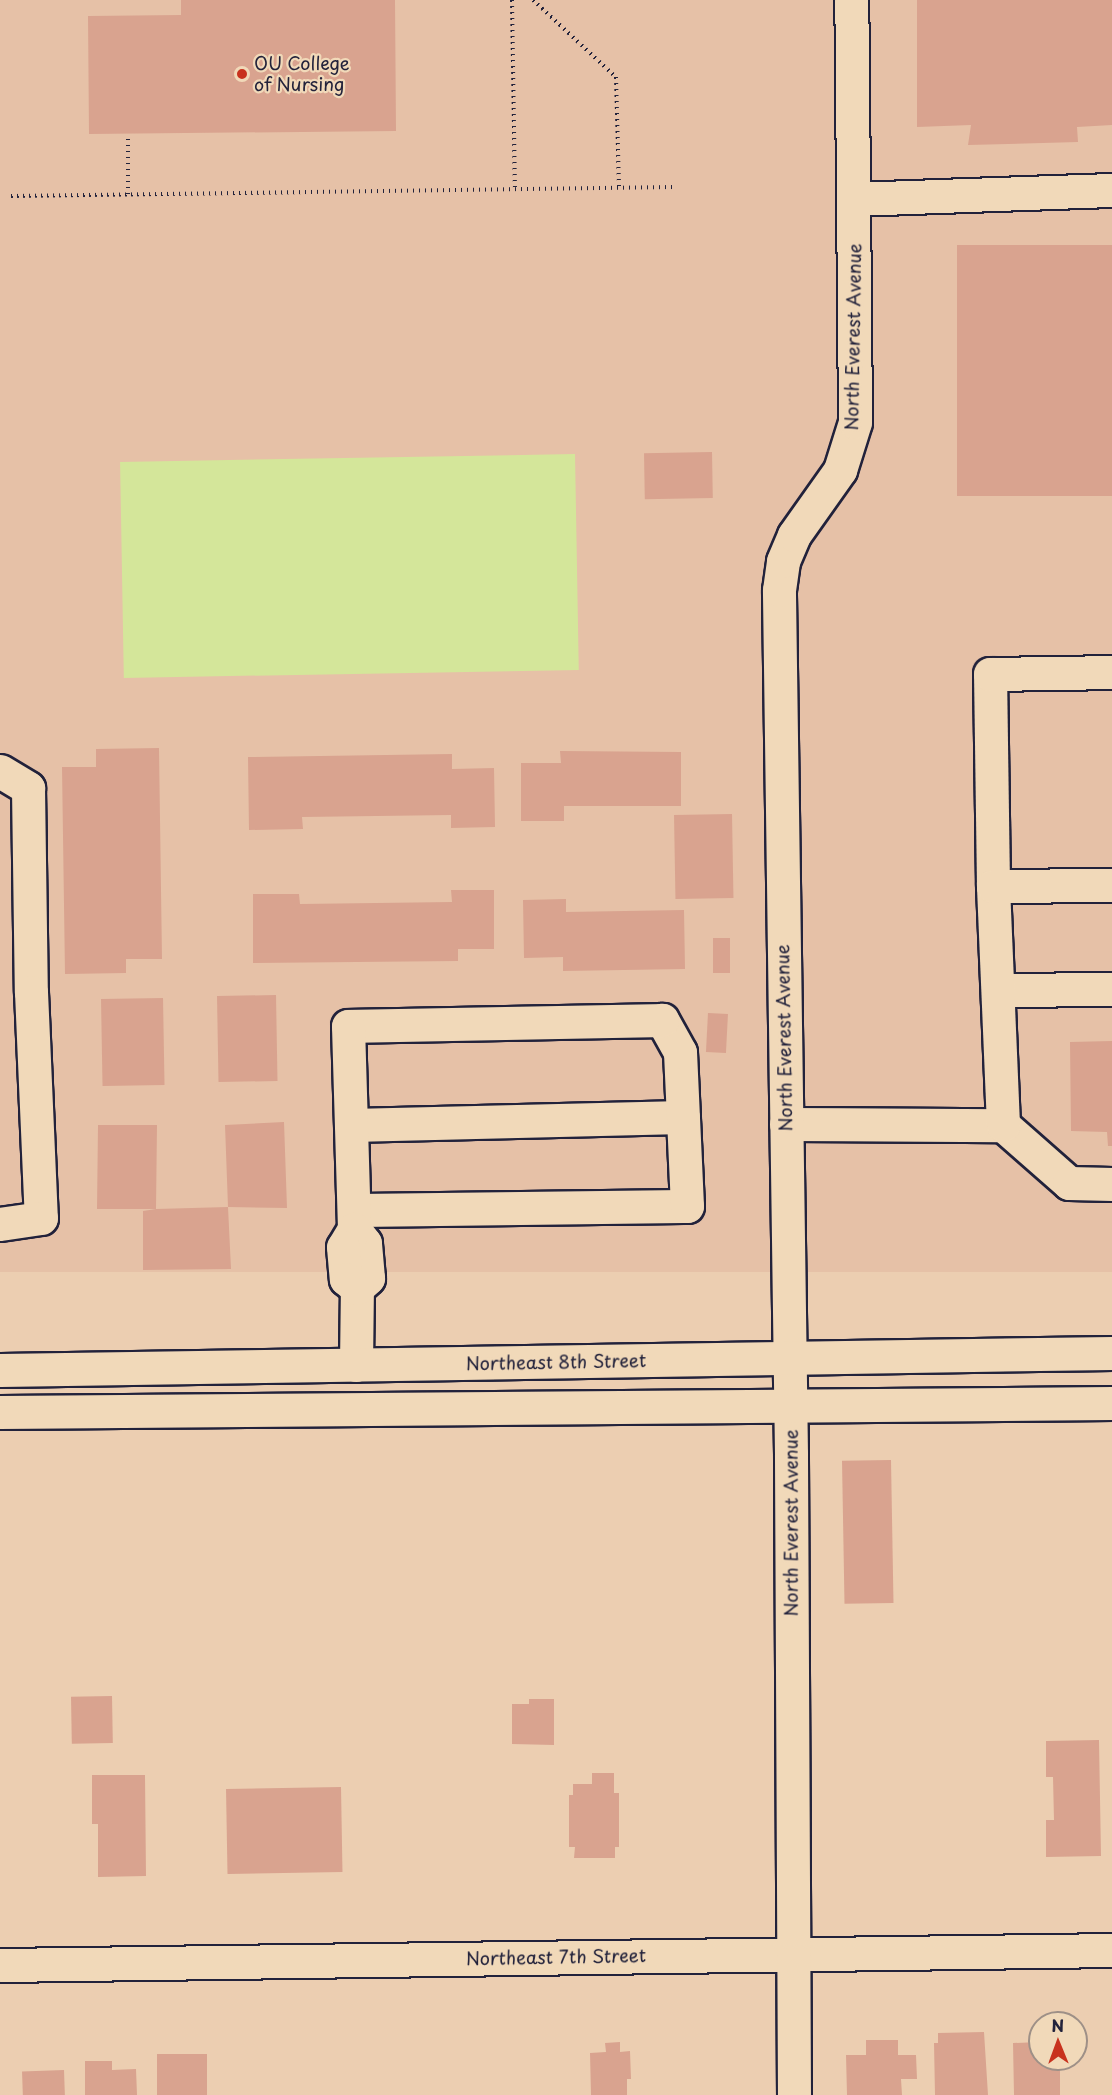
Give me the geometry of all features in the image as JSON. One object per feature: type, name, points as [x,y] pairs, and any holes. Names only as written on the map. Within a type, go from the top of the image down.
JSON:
[{"type":"street","name":"North Everest Avenue","points":[[794,2095],[791,1953],[790,1406],[778,590],[783,561],[794,535],[840,470],[855,422],[851,0]]},
{"type":"street","points":[[853,199],[1112,190]]},
{"type":"street","points":[[1003,1125],[993,886],[990,674],[1112,672]]},
{"type":"street","points":[[0,771],[28,788],[31,992],[40,1218],[0,1224]]},
{"type":"street","points":[[993,886],[1112,885]]},
{"type":"street","points":[[999,990],[1112,989]]},
{"type":"street","points":[[354,1219],[687,1206],[680,1052],[662,1020],[348,1026],[354,1219],[365,1243],[368,1278],[357,1288],[356,1365]]},
{"type":"street","points":[[351,1125],[683,1117]]},
{"type":"street","points":[[786,1124],[1003,1125],[1069,1183],[1112,1184]]},
{"type":"street","name":"Northeast 8th Street","points":[[0,1371],[1112,1353]]},
{"type":"street","points":[[0,1412],[1112,1403]]},
{"type":"street","name":"Northeast 7th Street","points":[[0,1965],[1112,1950]]},
{"type":"path","points":[[512,0],[515,188]]},
{"type":"path","points":[[533,0],[616,77],[619,187]]},
{"type":"path","points":[[128,134],[128,194]]},
{"type":"path","points":[[11,196],[675,187]]},
{"type":"shaded area","points":[[0,0],[1112,0],[1112,1272],[0,1272]]},
{"type":"green space","points":[[575,454],[579,670],[124,678],[120,462]]},
{"type":"building","name":"OU College of Nursing","points":[[181,0],[395,0],[396,131],[89,134],[88,16],[181,15]]},
{"type":"building","points":[[917,0],[1112,0],[1112,125],[1077,127],[1078,142],[968,145],[971,125],[917,127]]},
{"type":"building","points":[[957,245],[1112,245],[1112,496],[957,496]]},
{"type":"building","points":[[712,452],[713,498],[645,499],[644,453]]},
{"type":"building","points":[[159,748],[162,959],[126,959],[126,973],[65,974],[62,767],[96,767],[96,749]]},
{"type":"building","points":[[560,751],[681,752],[681,806],[564,806],[564,821],[521,821],[521,763],[561,763]]},
{"type":"building","points":[[452,754],[452,769],[494,768],[495,827],[451,828],[451,815],[302,817],[303,829],[249,830],[248,757]]},
{"type":"building","points":[[732,814],[733,898],[675,899],[674,815]]},
{"type":"building","points":[[451,890],[494,890],[494,949],[458,949],[458,961],[253,963],[253,894],[299,894],[300,904],[452,902]]},
{"type":"building","points":[[566,899],[566,912],[684,910],[685,969],[563,971],[563,957],[524,958],[523,900]]},
{"type":"building","points":[[713,938],[730,938],[730,973],[713,973]]},
{"type":"building","points":[[276,995],[278,1081],[219,1082],[217,996]]},
{"type":"building","points":[[163,998],[165,1085],[103,1086],[101,999]]},
{"type":"building","points":[[708,1013],[728,1014],[726,1053],[706,1052]]},
{"type":"building","points":[[1112,1041],[1112,1146],[1108,1146],[1107,1132],[1071,1131],[1070,1042]]},
{"type":"building","points":[[284,1122],[287,1208],[228,1207],[225,1125]]},
{"type":"building","points":[[98,1125],[157,1125],[156,1209],[97,1209]]},
{"type":"building","points":[[228,1207],[231,1269],[143,1270],[143,1211]]},
{"type":"building","points":[[891,1460],[893,1603],[845,1604],[842,1461]]},
{"type":"building","points":[[112,1696],[113,1743],[72,1744],[71,1697]]},
{"type":"building","points":[[529,1699],[554,1699],[554,1745],[512,1744],[512,1704],[529,1704]]},
{"type":"building","points":[[1099,1740],[1101,1856],[1046,1857],[1046,1820],[1054,1820],[1053,1777],[1046,1777],[1046,1741]]},
{"type":"building","points":[[592,1773],[614,1773],[614,1793],[619,1793],[619,1847],[615,1847],[615,1858],[574,1858],[575,1847],[569,1847],[569,1795],[573,1795],[573,1784],[592,1784]]},
{"type":"building","points":[[92,1775],[145,1775],[146,1876],[98,1877],[98,1824],[92,1824]]},
{"type":"building","points":[[341,1787],[342,1872],[228,1874],[226,1789]]},
{"type":"building","points":[[984,2032],[988,2095],[935,2095],[934,2043],[938,2043],[938,2033]]},
{"type":"building","points":[[866,2040],[898,2040],[898,2055],[916,2055],[917,2079],[901,2079],[902,2095],[847,2095],[846,2055],[866,2055]]},
{"type":"building","points":[[620,2042],[620,2052],[630,2051],[631,2079],[627,2079],[627,2095],[591,2095],[590,2053],[606,2052],[605,2043]]},
{"type":"building","points":[[1028,2042],[1028,2071],[1060,2071],[1060,2095],[1014,2095],[1013,2043]]},
{"type":"building","points":[[157,2054],[207,2054],[207,2095],[157,2095]]},
{"type":"building","points":[[85,2061],[112,2061],[112,2070],[136,2069],[137,2095],[85,2095]]},
{"type":"building","points":[[64,2070],[65,2095],[23,2095],[22,2071]]},
{"type":"place","name":"OU College of Nursing","points":[[242,74]]}]
